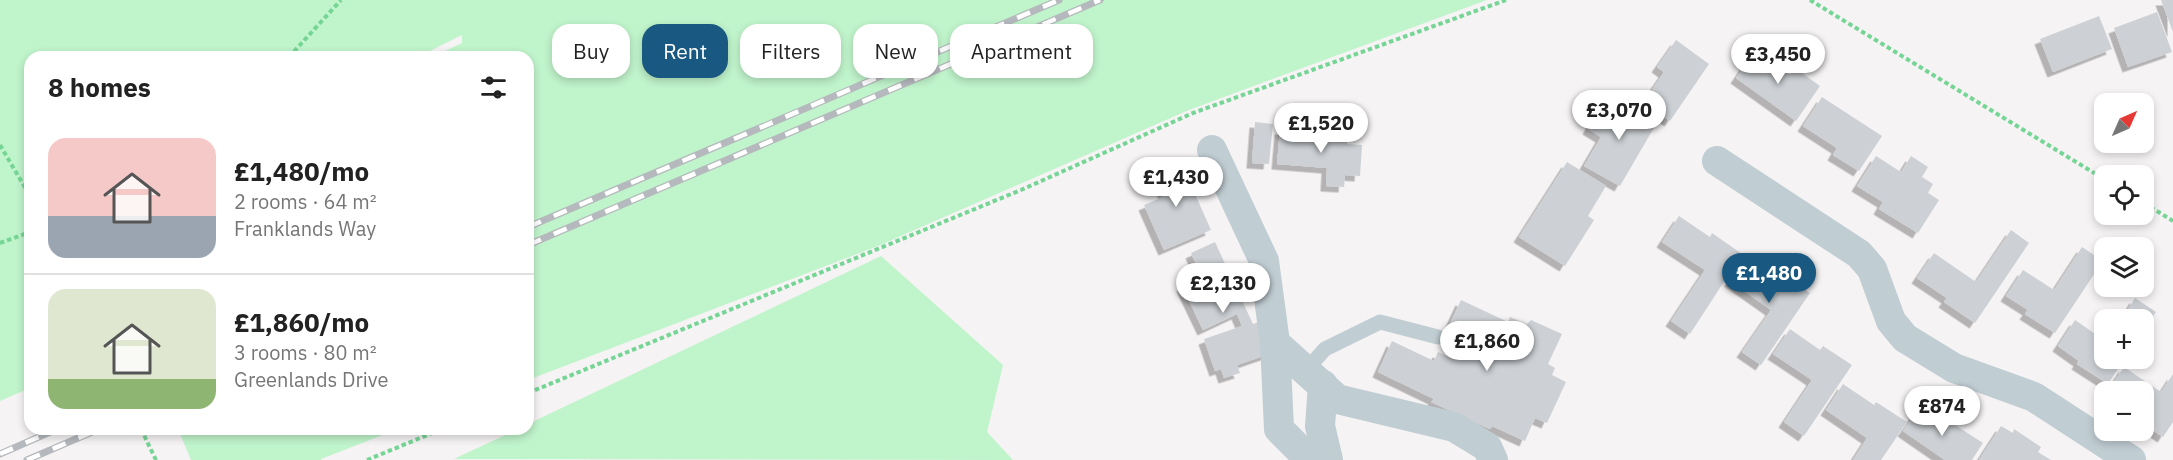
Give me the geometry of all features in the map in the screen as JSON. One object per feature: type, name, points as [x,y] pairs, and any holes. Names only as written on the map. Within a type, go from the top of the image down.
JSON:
[{"type":"street","points":[[1212,150],[1264,261],[1275,343],[1279,429],[1310,460]]},
{"type":"street","points":[[1717,161],[1859,254],[1872,269],[1891,321],[1905,338],[1954,368],[2034,397],[2131,460]]},
{"type":"street","points":[[1275,343],[1337,399],[1454,427],[1487,447],[1493,460]]},
{"type":"street","points":[[1315,378],[1320,426],[1328,460]]},
{"type":"lane","points":[[1315,378],[1325,349],[1380,322],[1438,337]]},
{"type":"path","points":[[294,51],[341,0]]},
{"type":"path","points":[[534,391],[1021,190],[1193,113],[1506,0]]},
{"type":"path","points":[[1810,0],[2094,173]]},
{"type":"path","points":[[0,146],[24,186]]},
{"type":"path","points":[[2154,209],[2173,221]]},
{"type":"path","points":[[0,243],[24,234]]},
{"type":"path","points":[[144,435],[156,460]]},
{"type":"path","points":[[367,460],[427,435]]},
{"type":"green space","points":[[0,0],[1487,0],[1189,110],[878,246],[534,378],[534,51],[445,51],[462,43],[462,35],[430,51],[24,51],[24,391],[0,401]]},
{"type":"green space","points":[[881,256],[1003,365],[987,432],[1013,460],[454,459],[505,435],[534,435],[534,421]]},
{"type":"green space","points":[[181,435],[383,435],[322,460],[191,460]]},
{"type":"building","points":[[2161,0],[2173,0],[2173,32]]},
{"type":"building","points":[[2157,12],[2172,52],[2128,67],[2114,28]]},
{"type":"building","points":[[2099,16],[2112,49],[2053,72],[2040,39]]},
{"type":"building","points":[[1676,40],[1709,64],[1670,121],[1643,103],[1664,72],[1657,67]]},
{"type":"building","points":[[1755,50],[1790,75],[1795,68],[1820,86],[1796,121],[1736,78]]},
{"type":"building","points":[[1822,97],[1882,136],[1859,171],[1833,155],[1837,148],[1803,126]]},
{"type":"building","points":[[1629,102],[1659,119],[1620,186],[1584,166],[1601,137],[1588,129],[1602,104],[1622,116]]},
{"type":"building","points":[[1255,122],[1273,124],[1269,164],[1252,163]]},
{"type":"building","points":[[1280,129],[1347,134],[1347,144],[1362,145],[1360,176],[1345,175],[1344,187],[1326,186],[1327,168],[1277,164]]},
{"type":"building","points":[[1876,156],[1901,172],[1911,156],[1928,167],[1922,177],[1933,184],[1928,193],[1939,200],[1918,233],[1879,209],[1883,202],[1857,186]]},
{"type":"building","points":[[1180,160],[1211,230],[1164,250],[1144,205],[1165,196],[1154,172]]},
{"type":"building","points":[[1567,162],[1606,186],[1588,216],[1594,220],[1565,266],[1519,237]]},
{"type":"building","points":[[1679,216],[1710,237],[1712,233],[1742,254],[1690,334],[1671,321],[1705,270],[1662,242]]},
{"type":"building","points":[[2011,230],[2029,243],[1975,323],[1944,302],[1947,298],[1917,278],[1934,253],[1976,282]]},
{"type":"building","points":[[1215,242],[1253,324],[1259,322],[1269,354],[1237,365],[1240,373],[1224,378],[1221,369],[1215,371],[1204,339],[1242,326],[1237,314],[1203,330],[1182,286],[1202,277],[1191,253]]},
{"type":"building","points":[[2082,247],[2094,255],[2094,274],[2055,333],[2025,314],[2028,310],[2006,296],[2023,270],[2054,290]]},
{"type":"building","points":[[1747,255],[1778,276],[1780,273],[1810,293],[1761,365],[1742,352],[1771,310],[1730,281]]},
{"type":"building","points":[[2135,298],[2152,309],[2128,309]]},
{"type":"building","points":[[1461,300],[1508,322],[1510,317],[1527,324],[1531,320],[1562,334],[1548,364],[1555,368],[1552,375],[1566,382],[1547,423],[1535,418],[1525,441],[1492,426],[1490,429],[1431,402],[1434,399],[1378,372],[1392,341],[1434,361],[1438,352],[1451,358],[1458,344],[1490,359],[1494,349],[1448,328]]},
{"type":"building","points":[[2075,320],[2094,333],[2094,369],[2118,369],[2110,381],[2103,381],[2077,364],[2079,361],[2058,346]]},
{"type":"building","points":[[1790,329],[1820,350],[1823,346],[1852,365],[1804,436],[1784,422],[1812,380],[1773,354]]},
{"type":"building","points":[[2123,369],[2127,369],[2145,381],[2114,381]]},
{"type":"building","points":[[2173,374],[2173,422],[2163,437],[2154,431],[2154,387],[2161,392]]},
{"type":"building","points":[[1843,384],[1874,405],[1876,402],[1907,422],[1881,460],[1853,460],[1867,438],[1826,410]]},
{"type":"building","points":[[1920,406],[1950,426],[1952,423],[1983,443],[1972,460],[1945,460],[1903,431]]},
{"type":"building","points":[[2001,426],[2013,433],[2014,429],[2041,447],[2038,452],[2051,460],[1979,460]]},
{"type":"railway","points":[[534,224],[1059,0]]},
{"type":"railway","points":[[534,242],[1100,0]]},
{"type":"railway","points":[[0,454],[43,435]]},
{"type":"railway","points":[[27,460],[85,435]]}]
